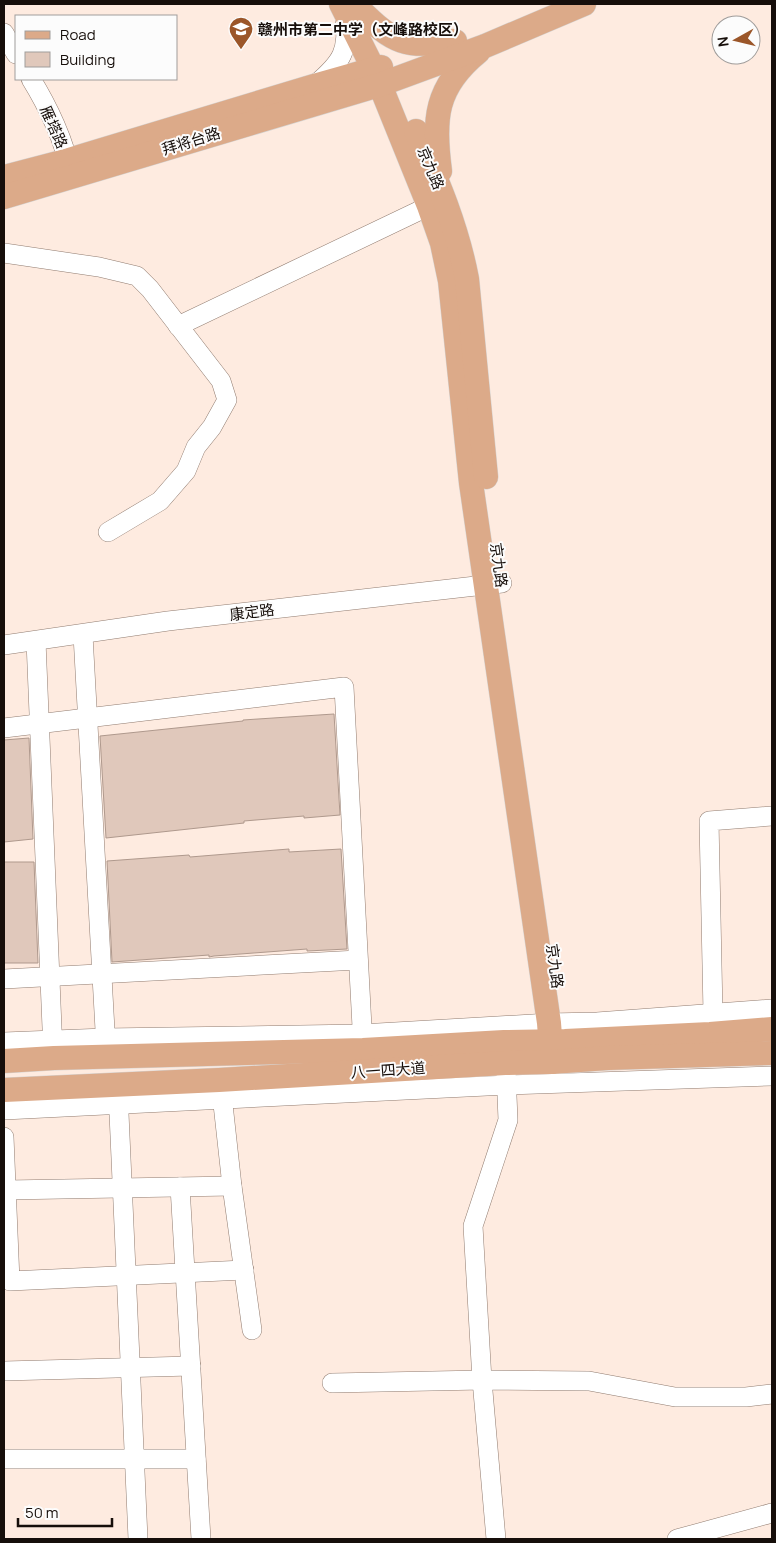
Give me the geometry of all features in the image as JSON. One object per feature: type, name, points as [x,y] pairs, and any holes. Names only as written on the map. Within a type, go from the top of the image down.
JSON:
[{"type":"main road","points":[[383,75],[456,41],[551,4]]},
{"type":"main road","points":[[383,75],[484,46],[584,4]]},
{"type":"main road","points":[[350,7],[392,37],[409,44],[429,45],[456,41]]},
{"type":"main road","name":"京九路","points":[[350,7],[383,75],[438,203],[442,243],[450,281],[470,482],[494,584],[558,1042]]},
{"type":"main road","points":[[438,203],[436,128],[440,103],[450,82],[465,63],[484,46]]},
{"type":"main road","name":"拜将台路","points":[[4,197],[70,169],[314,86],[383,75]]},
{"type":"main road","name":"拜将台路","points":[[4,177],[70,169],[383,75]]},
{"type":"main road","name":"八一四大道","points":[[4,1062],[53,1049],[362,1042],[558,1042],[772,1029]]},
{"type":"main road","name":"八一四大道","points":[[4,1090],[118,1094],[506,1074],[558,1042],[608,1058],[772,1052]]},
{"type":"street","points":[[314,86],[334,69],[343,52],[350,7]]},
{"type":"street","points":[[4,33],[15,52]]},
{"type":"street","name":"雁塔路","points":[[32,80],[54,124],[70,169]]},
{"type":"street","points":[[178,326],[438,203]]},
{"type":"street","points":[[4,253],[99,267],[137,276],[150,289],[221,380],[227,400],[212,426],[196,447],[186,471],[160,501],[108,532]]},
{"type":"street","name":"康定路","points":[[4,645],[83,635],[168,621],[494,584]]},
{"type":"street","points":[[83,635],[106,1047]]},
{"type":"street","points":[[4,1042],[53,1049],[36,641]]},
{"type":"street","points":[[4,728],[344,687],[362,1042]]},
{"type":"street","points":[[713,1012],[709,820],[772,816]]},
{"type":"street","points":[[4,979],[358,960]]},
{"type":"street","points":[[558,1042],[597,1022],[772,1008]]},
{"type":"street","points":[[496,1539],[482,1380],[473,1226],[508,1120],[506,1074],[772,1076]]},
{"type":"street","points":[[221,1089],[252,1330]]},
{"type":"street","points":[[4,1110],[118,1094],[138,1539]]},
{"type":"street","points":[[4,1136],[10,1281],[244,1270]]},
{"type":"street","points":[[7,1190],[232,1186]]},
{"type":"street","points":[[180,1187],[201,1539]]},
{"type":"street","points":[[4,1372],[191,1366]]},
{"type":"street","points":[[332,1383],[482,1380],[589,1381],[676,1396],[746,1397],[772,1394]]},
{"type":"street","points":[[4,1459],[196,1459]]},
{"type":"street","points":[[677,1539],[772,1513]]},
{"type":"building","points":[[334,714],[340,815],[244,821],[244,823],[106,838],[100,736],[243,720]]},
{"type":"building","points":[[29,738],[33,839],[4,842],[4,740]]},
{"type":"building","points":[[289,849],[289,852],[341,849],[347,949],[307,951],[307,949],[112,962],[107,861]]},
{"type":"building","points":[[4,862],[34,862],[38,963],[4,963]]},
{"type":"place","name":"赣州市第二中学（文峰路校区）","points":[[241,50]]}]
